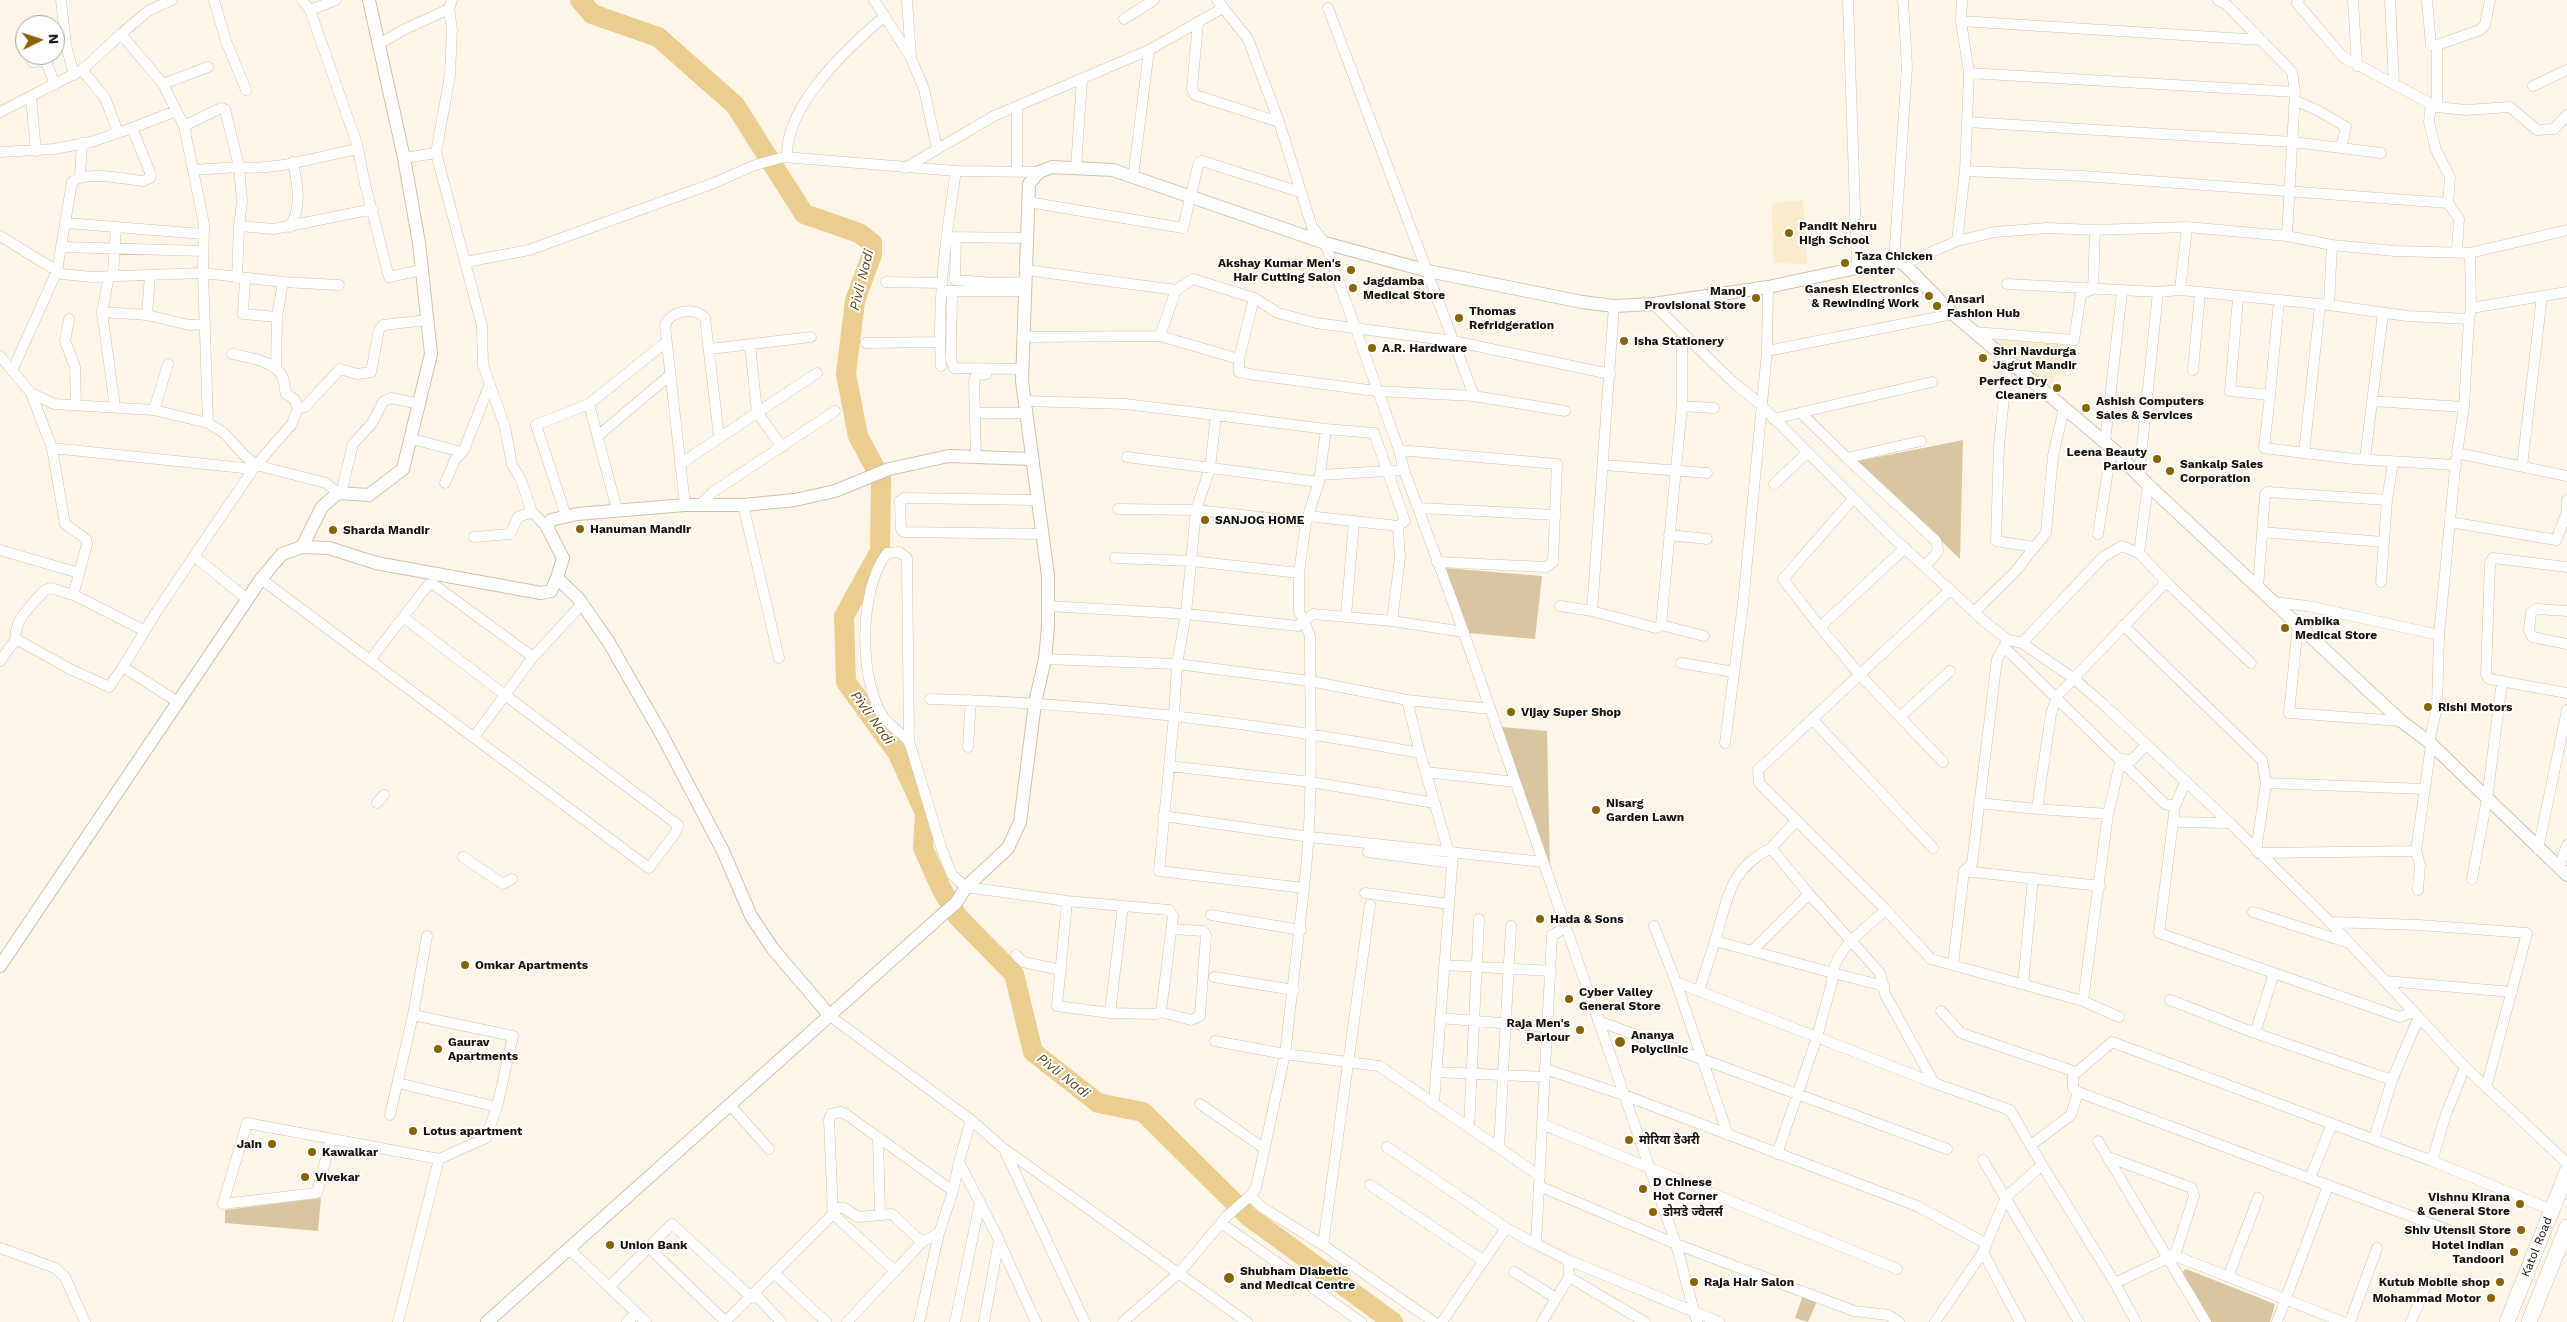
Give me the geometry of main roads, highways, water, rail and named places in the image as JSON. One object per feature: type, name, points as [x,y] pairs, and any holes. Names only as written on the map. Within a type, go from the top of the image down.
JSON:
[{"type":"main road","name":"Katol Road","points":[[2507,1322],[2567,1172]]},
{"type":"main road","name":"Katol Road","points":[[2528,1322],[2567,1227]]},
{"type":"waterway","name":"Pivli Nadi","points":[[580,0],[592,14],[658,37],[735,105],[804,214],[859,233],[872,243],[872,254],[855,301],[846,374],[858,436],[881,479],[880,551],[844,616],[846,682],[898,754],[925,813],[923,848],[941,888],[958,917],[1014,974],[1033,1052],[1098,1103],[1143,1112],[1248,1216],[1393,1322]]},
{"type":"place","name":"Pandit Nehru High School","points":[[1789,233]]},
{"type":"place","name":"Taza Chicken Center","points":[[1845,263]]},
{"type":"place","name":"Akshay Kumar Men's Hair Cutting Salon","points":[[1351,270]]},
{"type":"place","name":"Jagdamba Medical Store","points":[[1353,288]]},
{"type":"place","name":"Ganesh Electronics & Rewinding Work","points":[[1929,296]]},
{"type":"place","name":"Manoj Provisional Store","points":[[1756,298]]},
{"type":"place","name":"Ansari Fashion Hub","points":[[1937,306]]},
{"type":"place","name":"Thomas Refridgeration","points":[[1459,318]]},
{"type":"place","name":"Isha Stationery","points":[[1624,341]]},
{"type":"place","name":"A.R. Hardware","points":[[1372,348]]},
{"type":"place","name":"Shri Navdurga Jagrut Mandir","points":[[1983,358]]},
{"type":"place","name":"Perfect Dry Cleaners","points":[[2057,388]]},
{"type":"place","name":"Ashish Computers Sales & Services","points":[[2086,408]]},
{"type":"place","name":"Leena Beauty Parlour","points":[[2157,459]]},
{"type":"place","name":"Sankalp Sales Corporation","points":[[2170,471]]},
{"type":"place","name":"SANJOG HOME","points":[[1205,520]]},
{"type":"place","name":"Hanuman Mandir","points":[[580,529]]},
{"type":"place","name":"Sharda Mandir","points":[[333,530]]},
{"type":"place","name":"Ambika Medical Store","points":[[2285,628]]},
{"type":"place","name":"Rishi Motors","points":[[2428,707]]},
{"type":"place","name":"Vijay Super Shop","points":[[1511,712]]},
{"type":"place","name":"Nisarg Garden Lawn","points":[[1596,810]]},
{"type":"place","name":"Hada & Sons","points":[[1540,919]]},
{"type":"place","name":"Omkar Apartments","points":[[465,965]]},
{"type":"place","name":"Cyber Valley General Store","points":[[1569,999]]},
{"type":"place","name":"Raja Men's Parlour","points":[[1580,1030]]},
{"type":"place","name":"Ananya Polyclinic","points":[[1620,1042]]},
{"type":"place","name":"Gaurav Apartments","points":[[438,1049]]},
{"type":"place","name":"Lotus apartment","points":[[413,1131]]},
{"type":"place","name":"मोरिया डेअरी","points":[[1629,1140]]},
{"type":"place","name":"Jain","points":[[272,1144]]},
{"type":"place","name":"Kawalkar","points":[[312,1152]]},
{"type":"place","name":"Vivekar","points":[[305,1177]]},
{"type":"place","name":"D Chinese Hot Corner","points":[[1643,1189]]},
{"type":"place","name":"Vishnu Kirana & General Store","points":[[2520,1204]]},
{"type":"place","name":"डोमडे ज्वेलर्स","points":[[1653,1212]]},
{"type":"place","name":"Shiv Utensil Store","points":[[2521,1230]]},
{"type":"place","name":"Union Bank","points":[[610,1245]]},
{"type":"place","name":"Hotel Indian Tandoori","points":[[2514,1252]]},
{"type":"place","name":"Shubham Diabetic and Medical Centre","points":[[1229,1278]]},
{"type":"place","name":"Raja Hair Salon","points":[[1694,1282]]},
{"type":"place","name":"Kutub Mobile shop","points":[[2500,1282]]},
{"type":"place","name":"Mohammad Motor","points":[[2491,1298]]}]
